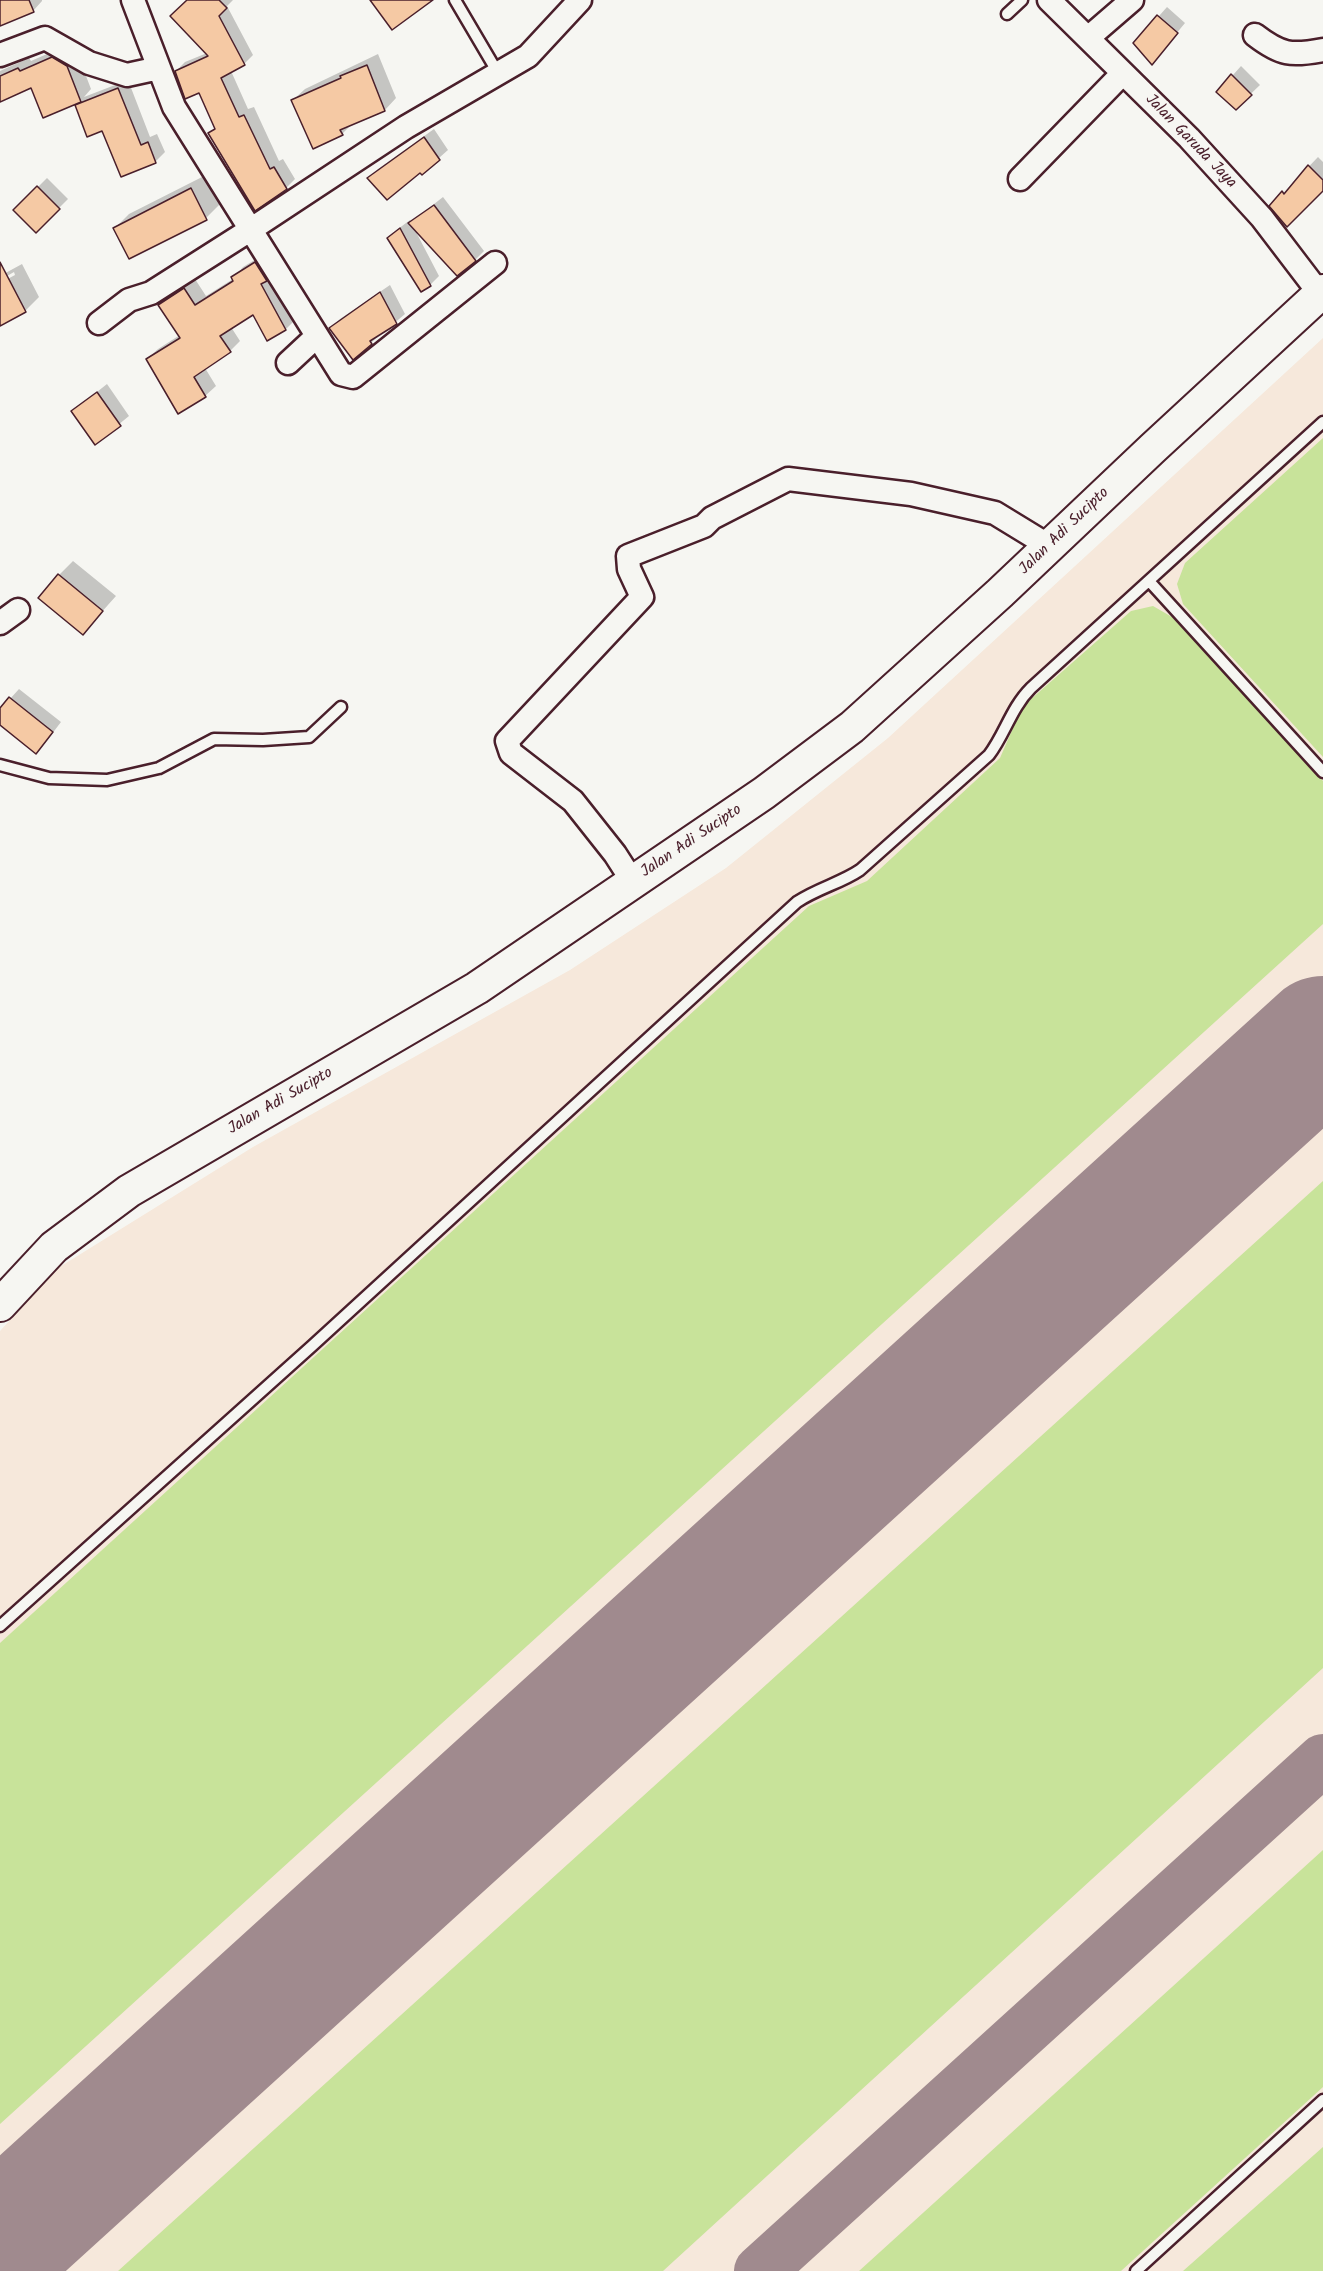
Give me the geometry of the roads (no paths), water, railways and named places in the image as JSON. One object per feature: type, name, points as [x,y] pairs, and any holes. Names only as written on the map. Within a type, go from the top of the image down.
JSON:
[{"type":"street","points":[[133,0],[174,107],[341,374],[352,377],[495,263]]},
{"type":"street","points":[[99,323],[129,300],[151,293],[406,127],[528,56],[580,0]]},
{"type":"street","name":"Jalan Garuda Jaya","points":[[1049,0],[1188,138],[1262,218],[1322,292]]},
{"type":"street","points":[[1088,38],[1132,0]]},
{"type":"street","points":[[1255,35],[1270,47],[1284,53],[1323,50]]},
{"type":"street","points":[[0,55],[45,38],[89,63],[127,75],[159,68]]},
{"type":"street","points":[[1020,179],[1122,73]]},
{"type":"street","name":"Jalan Adi Sucipto","points":[[0,1305],[54,1247],[129,1191],[477,988],[764,793],[852,727],[1322,292]]},
{"type":"street","points":[[288,363],[317,336]]},
{"type":"street","points":[[633,882],[615,854],[573,801],[511,753],[507,741],[642,597],[629,569],[628,556],[704,526],[712,518],[788,479],[911,494],[996,513],[1049,546]]},
{"type":"lane","points":[[455,0],[498,73]]},
{"type":"lane","points":[[1007,14],[1022,0]]},
{"type":"lane","points":[[0,1626],[304,1353],[797,902],[813,891],[852,876],[860,870],[980,763],[996,746],[1021,698],[1323,422]]},
{"type":"lane","points":[[1149,580],[1323,772]]},
{"type":"lane","points":[[0,765],[49,778],[107,780],[159,768],[214,740],[263,740],[309,736],[341,707]]},
{"type":"lane","points":[[1136,2271],[1323,2100]]}]
